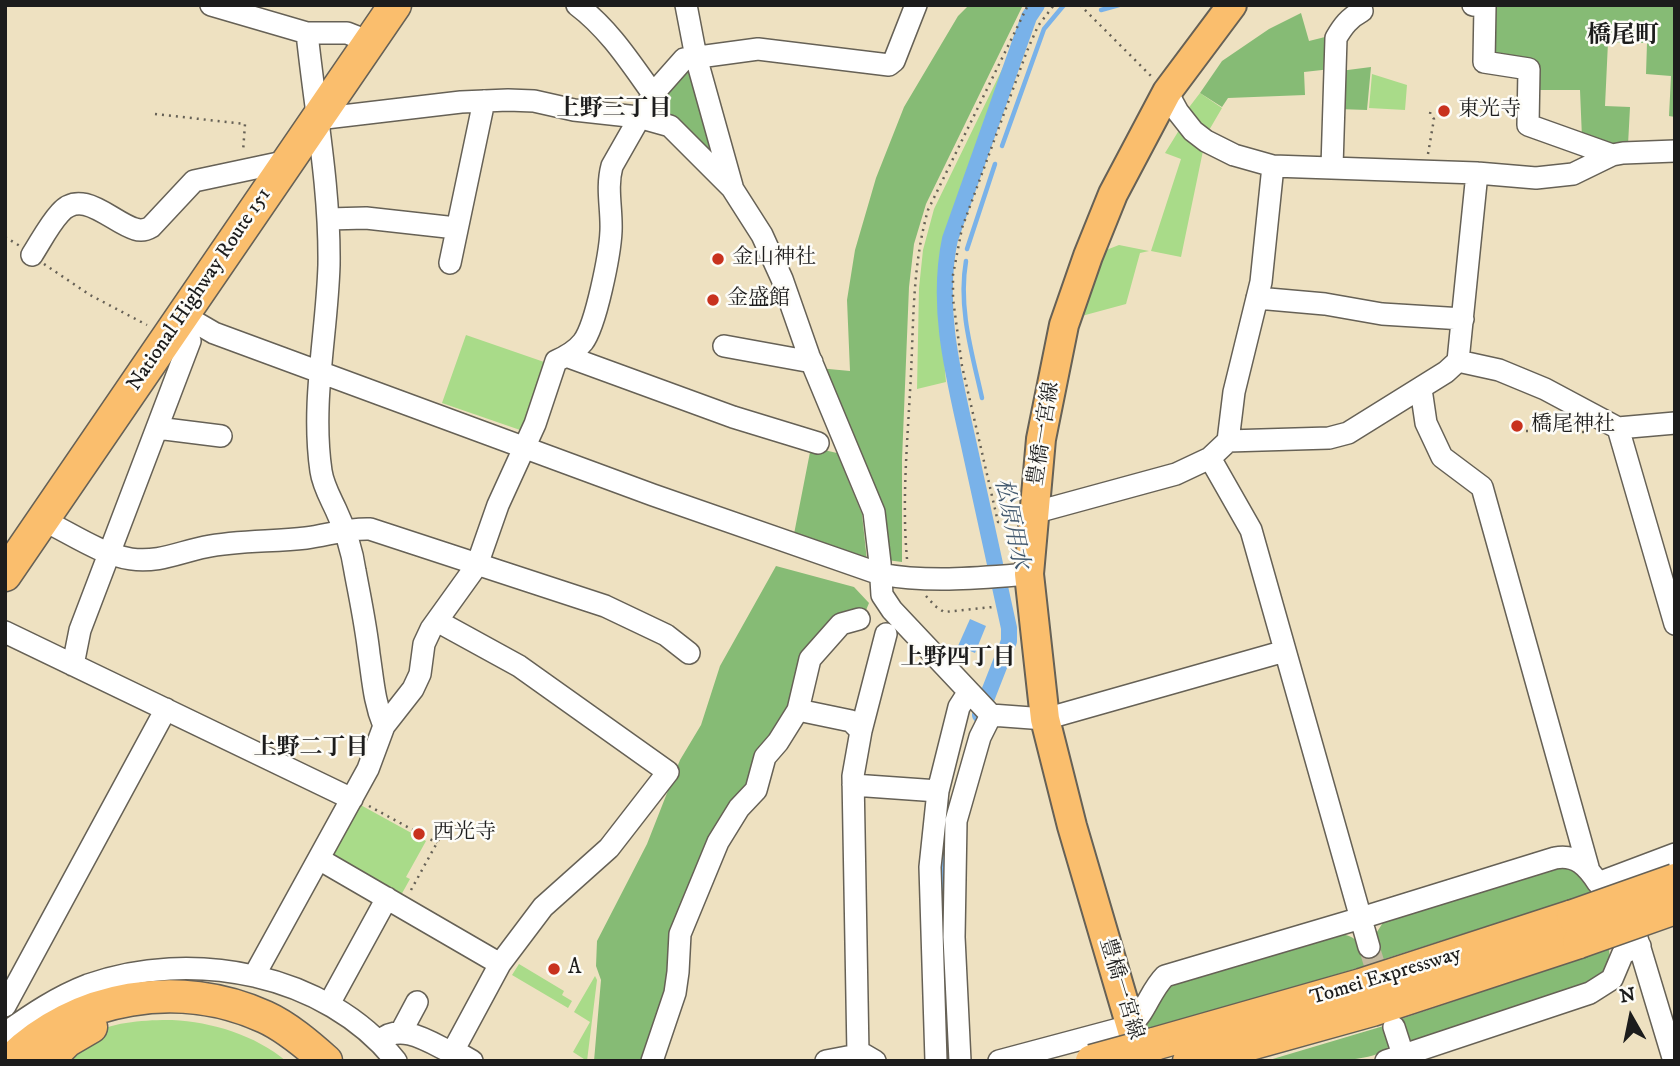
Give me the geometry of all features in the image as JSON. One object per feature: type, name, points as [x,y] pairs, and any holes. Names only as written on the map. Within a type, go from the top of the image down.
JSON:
[{"type":"highway","name":"National Highway Route 151","points":[[5,575],[180,331],[288,161],[395,5]]},
{"type":"highway","name":"Tomei Expressway","points":[[1189,1061],[1372,1010],[1576,929],[1675,880]]},
{"type":"highway","name":"Tomei Expressway","points":[[1092,1061],[1142,1044],[1361,985],[1576,929],[1675,908]]},
{"type":"highway","points":[[10,1061],[48,1030],[88,1010],[116,1001],[161,996],[216,1002],[253,1012],[281,1026],[326,1061]]},
{"type":"highway","points":[[47,1061],[67,1041],[89,1028],[135,1014],[174,1012],[206,1016],[236,1024],[262,1036],[300,1061]]},
{"type":"main road","name":"豊橋一宮線","points":[[1142,1044],[1072,826],[1010,576],[1033,513],[1041,439],[1064,325],[1088,257],[1113,194],[1167,92],[1232,5]]},
{"type":"street","points":[[211,5],[307,33],[347,33],[370,42]]},
{"type":"street","points":[[577,5],[595,19],[622,50],[653,94]]},
{"type":"street","points":[[686,5],[696,57],[732,188]]},
{"type":"street","points":[[1473,5],[1485,6],[1484,62],[1529,69],[1528,125],[1612,155]]},
{"type":"street","points":[[254,976],[368,769],[384,726],[413,689],[420,674],[424,644],[477,565],[556,361],[583,342],[607,263],[611,230],[609,178],[612,166],[653,94],[684,59],[758,49],[888,65],[894,61],[912,7]]},
{"type":"street","points":[[1332,167],[1336,38],[1342,26],[1367,7]]},
{"type":"street","points":[[307,33],[326,170],[329,264],[317,393],[321,474],[344,530],[355,566],[374,695],[384,726]]},
{"type":"street","points":[[1167,92],[1193,131],[1206,141],[1234,155],[1273,166],[1477,173],[1536,178],[1573,174],[1612,155],[1675,151]]},
{"type":"street","points":[[450,263],[484,101]]},
{"type":"street","points":[[317,119],[461,102],[534,101],[574,110],[638,117],[670,126],[680,124],[716,129]]},
{"type":"street","points":[[670,126],[732,188],[762,235],[782,279],[812,362],[873,512],[882,595],[887,605],[979,704],[980,737],[956,821],[954,937],[960,1061]]},
{"type":"street","points":[[32,255],[61,211],[69,205],[96,208],[133,229],[142,230],[151,227],[194,181],[288,161]]},
{"type":"street","points":[[1033,513],[1176,474],[1210,458],[1228,441],[1234,392],[1261,282],[1273,166]]},
{"type":"street","points":[[1228,441],[1329,438],[1348,433],[1421,389],[1458,361],[1477,173]]},
{"type":"street","points":[[327,219],[366,218],[456,228]]},
{"type":"street","points":[[1257,298],[1325,304],[1382,314],[1463,319]]},
{"type":"street","points":[[73,664],[80,630],[157,428],[180,331],[209,331],[524,448],[880,574],[908,579],[1010,576]]},
{"type":"street","points":[[724,346],[812,362]]},
{"type":"street","points":[[566,356],[733,417],[818,443]]},
{"type":"street","points":[[1458,361],[1499,370],[1545,389],[1618,428],[1675,423]]},
{"type":"street","points":[[1421,389],[1426,423],[1442,457],[1482,487],[1588,867],[1598,883],[1616,881],[1675,854]]},
{"type":"street","points":[[157,428],[221,436]]},
{"type":"street","points":[[1618,428],[1675,624]]},
{"type":"street","points":[[1210,458],[1251,530],[1369,947]]},
{"type":"street","points":[[43,520],[109,554],[152,560],[209,546],[306,538],[344,530],[380,531],[606,606],[666,635],[689,653]]},
{"type":"street","points":[[652,1061],[675,993],[680,934],[718,842],[739,808],[756,790],[765,757],[798,710],[810,659],[841,624],[859,619]]},
{"type":"street","points":[[437,621],[519,666],[668,772],[609,848],[543,907],[500,964],[451,1054]]},
{"type":"street","points":[[5,632],[352,798]]},
{"type":"street","points":[[826,1061],[866,1057],[853,785],[861,731],[886,634]]},
{"type":"street","points":[[936,1061],[930,867],[938,791],[960,708],[979,704],[1045,719],[1285,651]]},
{"type":"street","points":[[5,1006],[166,709]]},
{"type":"street","points":[[798,710],[850,720],[861,731]]},
{"type":"street","points":[[853,785],[938,791]]},
{"type":"street","points":[[999,1061],[1142,1044],[1140,1018],[1154,989],[1165,976],[1555,858],[1563,856],[1588,867]]},
{"type":"street","points":[[319,859],[500,964]]},
{"type":"street","points":[[329,1004],[394,903]]},
{"type":"street","points":[[1394,1027],[1398,1059],[1590,993],[1612,979],[1623,953],[1638,941],[1674,1061]]},
{"type":"street","points":[[5,1034],[38,1008],[67,994],[118,977],[172,969],[229,972],[254,976],[329,1004],[380,1041],[396,1061]]},
{"type":"street","points":[[401,1032],[417,1002]]},
{"type":"street","points":[[380,1041],[386,1035],[401,1032],[412,1034],[451,1054],[472,1061]]},
{"type":"path","points":[[993,607],[944,612],[934,606],[927,596],[910,595],[906,460],[914,287],[919,243],[928,210],[1028,5]]},
{"type":"path","points":[[1033,513],[1022,521],[998,522],[962,366],[953,299],[953,275],[962,229],[1027,51],[1038,26],[1054,5]]},
{"type":"path","points":[[1080,5],[1167,92]]},
{"type":"path","points":[[1429,154],[1434,119],[1430,114],[1431,108]]},
{"type":"path","points":[[155,114],[245,124],[242,171]]},
{"type":"path","points":[[5,237],[90,295],[180,331]]},
{"type":"path","points":[[1526,431],[1586,432]]},
{"type":"path","points":[[352,798],[437,843]]},
{"type":"path","points":[[394,903],[444,830],[451,834],[456,824]]},
{"type":"green space","points":[[969,5],[1023,5],[926,204],[914,244],[909,287],[902,460],[902,562],[887,560],[818,368],[850,371],[847,300],[855,250],[876,178],[904,107],[958,16]]},
{"type":"green space","points":[[1489,5],[1675,5],[1675,117],[1669,116],[1671,76],[1646,74],[1647,43],[1608,42],[1605,106],[1630,107],[1628,145],[1611,149],[1582,138],[1580,90],[1532,90],[1533,66],[1487,59]]},
{"type":"green space","points":[[1301,13],[1309,41],[1333,35],[1331,69],[1304,72],[1305,95],[1228,98],[1222,107],[1200,93],[1222,61],[1269,29]]},
{"type":"green space","points":[[1012,49],[944,239],[938,291],[946,382],[917,389],[919,288],[923,250],[934,209]]},
{"type":"green space","points":[[692,66],[719,163],[649,116],[656,98]]},
{"type":"green space","points":[[1371,67],[1367,110],[1338,109],[1340,71]]},
{"type":"green space","points":[[1372,74],[1407,85],[1405,110],[1369,108]]},
{"type":"green space","points":[[1200,93],[1222,108],[1208,132],[1187,110]]},
{"type":"green space","points":[[1181,127],[1204,146],[1181,257],[1151,251],[1181,159],[1165,153]]},
{"type":"green space","points":[[1119,245],[1149,251],[1140,253],[1126,304],[1078,317],[1101,252]]},
{"type":"green space","points":[[466,335],[547,363],[523,431],[442,403]]},
{"type":"green space","points":[[811,447],[837,453],[862,514],[867,561],[794,534]]},
{"type":"green space","points":[[776,566],[854,587],[869,603],[864,615],[852,614],[795,696],[671,971],[646,1061],[594,1061],[601,980],[596,966],[597,941],[647,844],[680,760],[701,725],[720,666]]},
{"type":"green space","points":[[357,803],[426,841],[406,877],[410,879],[400,897],[331,859],[330,852]]},
{"type":"green space","points":[[1562,864],[1582,874],[1591,893],[1381,960],[1375,935],[1384,921]]},
{"type":"green space","points":[[1336,934],[1354,939],[1364,953],[1368,965],[1144,1032],[1157,997],[1169,984]]},
{"type":"green space","points":[[1609,949],[1610,961],[1599,981],[1413,1043],[1398,1020]]},
{"type":"green space","points":[[519,964],[564,991],[562,995],[572,1001],[568,1008],[512,975]]},
{"type":"green space","points":[[595,976],[597,980],[587,1061],[573,1052],[590,1022],[574,1012]]},
{"type":"green space","points":[[172,1020],[217,1027],[247,1037],[286,1061],[57,1061],[92,1034],[111,1026]]},
{"type":"green space","points":[[1387,1025],[1389,1046],[1368,1057],[1312,1062],[1266,1061]]},
{"type":"water","points":[[970,619],[986,626],[975,653],[958,646]]},
{"type":"waterway","name":"松原用水","points":[[980,715],[1009,641],[1009,628],[953,372],[946,319],[946,266],[950,239],[1029,17],[1037,5]]},
{"type":"waterway","points":[[1002,146],[1044,29],[1064,5]]},
{"type":"waterway","points":[[1101,10],[1119,5]]},
{"type":"waterway","points":[[967,249],[995,164]]},
{"type":"waterway","points":[[966,261],[965,313],[982,398]]},
{"type":"waterway","name":"松原用水","points":[[945,910],[944,844],[948,813]]},
{"type":"waterway","name":"松原用水","points":[[945,949],[946,1042],[949,1061]]},
{"type":"tunnel","points":[[1369,947],[1383,992]]},
{"type":"place","name":"東光寺","points":[[1444,111]]},
{"type":"place","name":"金山神社","points":[[718,259]]},
{"type":"place","name":"金盛館","points":[[713,300]]},
{"type":"place","name":"橋尾神社","points":[[1517,426]]},
{"type":"place","name":"西光寺","points":[[419,834]]},
{"type":"place","name":"A","points":[[554,969]]},
{"type":"district","name":"橋尾町","points":[[1623,37]]},
{"type":"district","name":"上野三丁目","points":[[614,110]]},
{"type":"district","name":"上野四丁目","points":[[958,659]]},
{"type":"district","name":"上野二丁目","points":[[311,749]]}]
